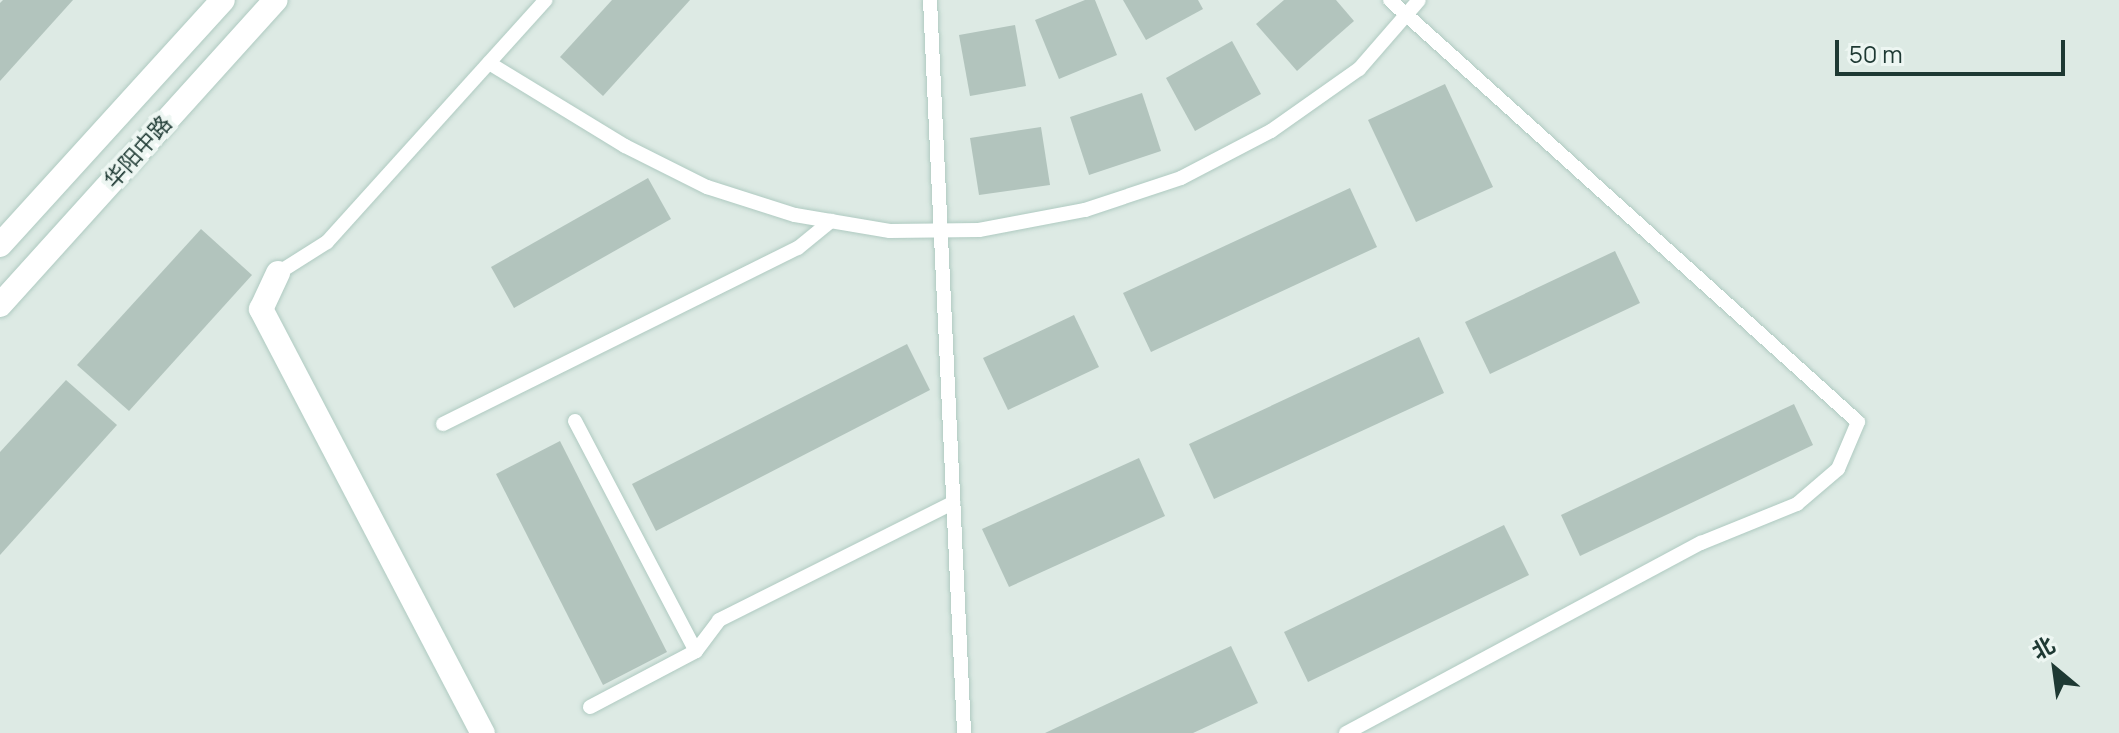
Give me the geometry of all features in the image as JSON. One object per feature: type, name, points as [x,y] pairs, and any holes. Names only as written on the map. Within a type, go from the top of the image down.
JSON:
[{"type":"main road","name":"华阳中路","points":[[0,245],[223,0]]},
{"type":"main road","name":"华阳中路","points":[[0,305],[276,0]]},
{"type":"main road","points":[[278,273],[261,309],[483,733]]},
{"type":"lane","points":[[278,273],[327,242],[546,0]]},
{"type":"lane","points":[[930,0],[964,733]]},
{"type":"lane","points":[[1346,733],[1701,543],[1797,504],[1838,469],[1858,422],[1390,0]]},
{"type":"lane","points":[[489,63],[625,146],[707,187],[831,221],[890,231],[979,230],[1085,210],[1181,178],[1271,131],[1359,69],[1419,0]]},
{"type":"lane","points":[[443,424],[798,248],[831,221]]},
{"type":"lane","points":[[575,421],[696,651]]},
{"type":"lane","points":[[590,707],[696,651],[719,620],[953,503]]},
{"type":"building","points":[[3,0],[73,0],[0,81],[0,3]]},
{"type":"building","points":[[612,0],[690,0],[603,96],[560,57]]},
{"type":"building","points":[[1085,0],[1095,0],[1117,55],[1059,79],[1035,20]]},
{"type":"building","points":[[1123,0],[1198,0],[1203,9],[1146,40]]},
{"type":"building","points":[[1284,0],[1336,0],[1354,21],[1297,71],[1256,24]]},
{"type":"building","points":[[1015,25],[1026,86],[970,96],[959,35]]},
{"type":"building","points":[[1232,41],[1261,94],[1195,131],[1166,78]]},
{"type":"building","points":[[1445,84],[1493,187],[1416,222],[1368,120]]},
{"type":"building","points":[[1142,93],[1161,151],[1089,175],[1070,117]]},
{"type":"building","points":[[1041,127],[1050,185],[979,195],[970,138]]},
{"type":"building","points":[[648,178],[671,219],[514,308],[491,267]]},
{"type":"building","points":[[1350,188],[1377,247],[1151,352],[1123,293]]},
{"type":"building","points":[[201,229],[252,275],[129,411],[77,365]]},
{"type":"building","points":[[1615,251],[1640,303],[1490,374],[1465,322]]},
{"type":"building","points":[[1074,315],[1099,367],[1008,410],[983,358]]},
{"type":"building","points":[[1419,337],[1444,393],[1214,499],[1189,444]]},
{"type":"building","points":[[907,344],[930,390],[656,531],[632,484]]},
{"type":"building","points":[[66,380],[117,425],[0,555],[0,452]]},
{"type":"building","points":[[1794,404],[1813,445],[1580,556],[1561,515]]},
{"type":"building","points":[[560,441],[667,652],[603,685],[496,474]]},
{"type":"building","points":[[1139,458],[1165,516],[1009,587],[982,529]]},
{"type":"building","points":[[1504,525],[1529,575],[1308,682],[1284,632]]},
{"type":"building","points":[[1231,646],[1258,703],[1193,733],[1045,733]]}]
